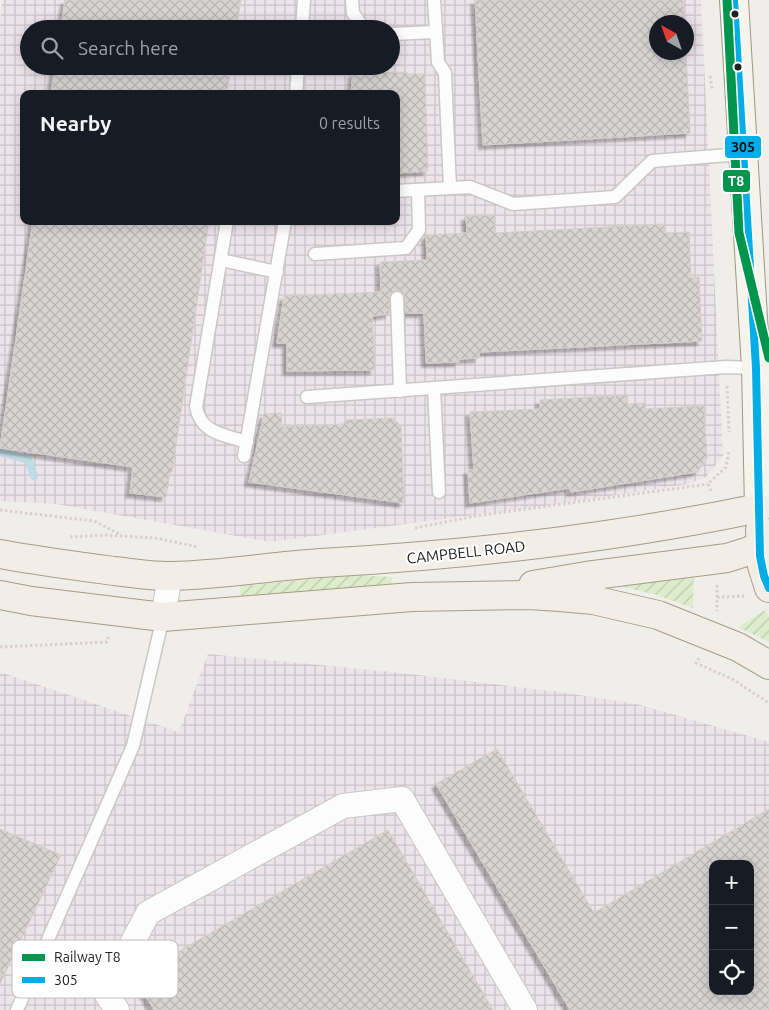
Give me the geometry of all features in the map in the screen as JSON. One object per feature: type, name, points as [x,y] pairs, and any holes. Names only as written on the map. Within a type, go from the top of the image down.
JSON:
[{"type":"main road","name":"CAMPBELL ROAD","points":[[0,554],[50,564],[170,576],[234,572],[304,564],[390,559],[570,541],[690,522],[765,525]]},
{"type":"main road","points":[[757,592],[762,566],[765,525]]},
{"type":"main road","points":[[467,595],[586,576],[715,560],[738,555],[765,525]]},
{"type":"main road","points":[[0,594],[32,601],[163,618],[412,597],[529,595],[593,600],[636,609],[674,621],[738,647],[769,665]]},
{"type":"street","points":[[734,0],[765,525]]},
{"type":"street","points":[[163,618],[170,576]]},
{"type":"street","points":[[136,940],[148,913],[343,806],[402,799],[525,1010]]},
{"type":"lane","points":[[303,20],[304,0]]},
{"type":"lane","points":[[352,0],[352,13],[357,20]]},
{"type":"lane","points":[[434,0],[438,62],[445,72],[450,188]]},
{"type":"lane","points":[[400,34],[436,32]]},
{"type":"lane","points":[[296,90],[297,75]]},
{"type":"lane","points":[[400,191],[470,187],[513,204],[615,197],[652,161],[742,154]]},
{"type":"lane","points":[[315,254],[406,248],[418,230],[418,190]]},
{"type":"lane","points":[[226,225],[196,407],[202,424],[208,429],[247,442]]},
{"type":"lane","points":[[244,456],[284,225]]},
{"type":"lane","points":[[221,260],[277,272]]},
{"type":"lane","points":[[397,298],[400,391]]},
{"type":"lane","points":[[307,397],[726,367],[756,368]]},
{"type":"lane","points":[[434,388],[439,492]]},
{"type":"lane","points":[[48,940],[133,746],[163,618]]},
{"type":"lane","points":[[17,1010],[22,998]]},
{"type":"path","points":[[726,367],[729,433]]},
{"type":"path","points":[[410,529],[476,516],[708,484],[726,466],[730,452],[729,443]]},
{"type":"path","points":[[708,484],[711,491]]},
{"type":"path","points":[[0,510],[94,521],[124,536]]},
{"type":"path","points":[[64,536],[155,538],[198,547],[208,547]]},
{"type":"path","points":[[717,582],[717,618]]},
{"type":"path","points":[[717,597],[757,592]]},
{"type":"path","points":[[0,647],[107,642]]},
{"type":"path","points":[[696,663],[732,679],[769,703]]},
{"type":"shaded area","points":[[2,0],[701,0],[723,456],[706,477],[688,484],[543,506],[270,542],[56,504],[0,501],[0,21]]},
{"type":"shaded area","points":[[208,654],[402,673],[560,692],[637,704],[769,742],[769,1010],[0,1010],[0,672],[179,732]]},
{"type":"green space","points":[[352,575],[392,577],[391,587],[241,599],[240,586]]},
{"type":"green space","points":[[694,575],[693,608],[618,584]]},
{"type":"green space","points":[[765,610],[769,617],[769,642],[738,627]]},
{"type":"building","points":[[65,0],[241,0],[238,20],[62,20]]},
{"type":"building","points":[[475,0],[683,0],[684,15],[649,15],[649,60],[686,60],[690,133],[483,145]]},
{"type":"building","points":[[400,72],[425,74],[428,171],[400,173],[400,90],[351,90],[353,75],[400,75]]},
{"type":"building","points":[[54,75],[230,75],[228,90],[52,90]]},
{"type":"building","points":[[494,215],[495,233],[664,224],[664,233],[689,232],[691,278],[699,277],[702,341],[479,352],[479,358],[459,359],[459,362],[426,363],[424,313],[406,313],[404,294],[396,290],[390,295],[389,314],[372,316],[375,370],[287,371],[287,343],[277,343],[284,296],[381,292],[380,262],[427,260],[426,235],[467,233],[466,216]]},
{"type":"building","points":[[32,225],[208,225],[172,472],[170,472],[166,497],[130,493],[133,467],[0,448]]},
{"type":"building","points":[[627,395],[628,404],[645,403],[645,409],[704,406],[707,459],[697,472],[571,492],[570,488],[470,503],[468,470],[474,470],[470,412],[540,409],[540,400]]},
{"type":"building","points":[[281,413],[282,427],[346,424],[346,420],[393,418],[401,426],[404,503],[249,482],[264,414]]},
{"type":"building","points":[[497,749],[594,913],[769,809],[769,1010],[570,1010],[436,784]]},
{"type":"building","points":[[0,829],[61,855],[21,940],[12,940],[12,959],[0,984]]},
{"type":"building","points":[[388,830],[493,1010],[154,1010],[147,998],[178,998],[178,952]]},
{"type":"waterway","points":[[0,452],[29,460],[34,476]]},
{"type":"rail line","name":"T8","points":[[727,0],[739,233],[769,358]]},
{"type":"transit line","name":"305","points":[[734,0],[756,368],[760,556],[764,576],[769,588]]}]
